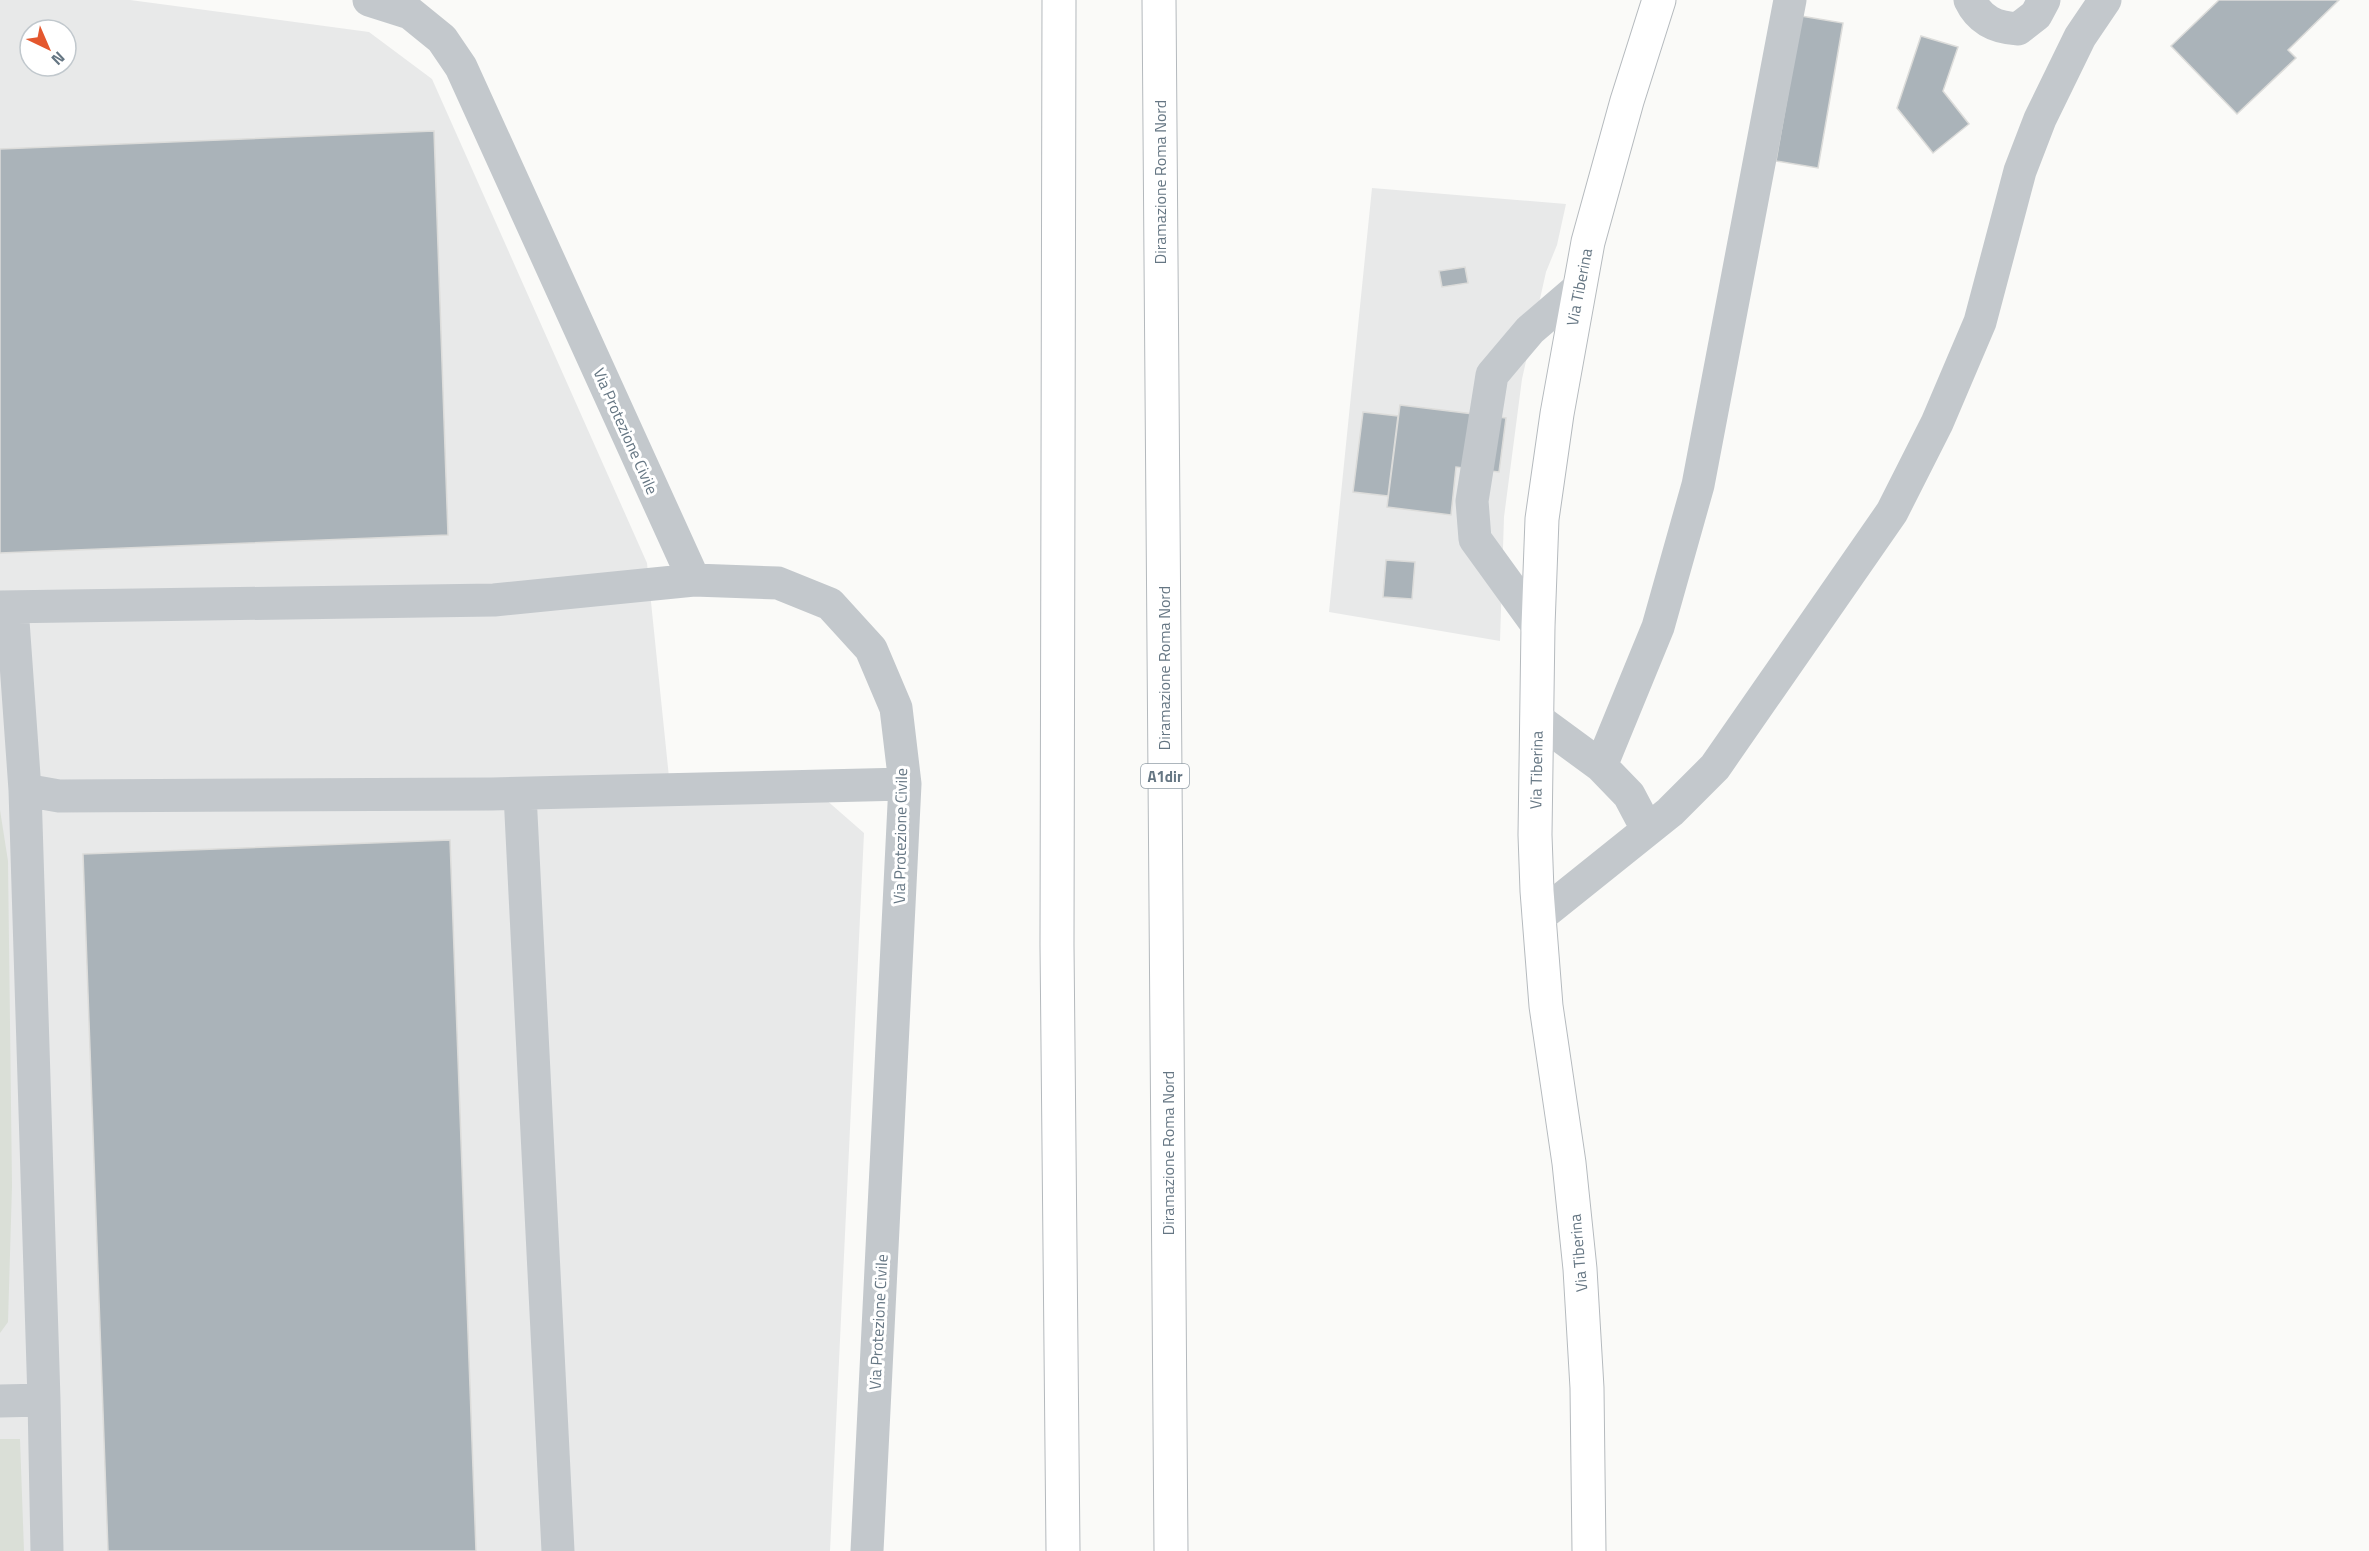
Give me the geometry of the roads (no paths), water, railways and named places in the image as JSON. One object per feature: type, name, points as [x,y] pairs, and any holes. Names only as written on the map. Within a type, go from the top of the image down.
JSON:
[{"type":"main road","points":[[1059,0],[1057,945],[1063,1551]]},
{"type":"main road","name":"Diramazione Roma Nord","points":[[1159,0],[1171,1551]]},
{"type":"main road","name":"Via Tiberina","points":[[1589,1551],[1587,1388],[1579,1258],[1569,1163],[1546,1006],[1535,835],[1542,519],[1557,414],[1588,242],[1607,167],[1659,0]]},
{"type":"street","name":"Via Protezione Civile","points":[[369,0],[410,13],[442,39],[461,68],[694,580],[778,583],[830,604],[871,649],[896,708],[904,784],[867,1551]]},
{"type":"street","points":[[1601,766],[1658,627],[1698,484],[1790,0]]},
{"type":"street","points":[[1970,0],[1984,20],[2001,28],[2019,29],[2036,15],[2044,0]]},
{"type":"street","points":[[1539,917],[1670,812],[1714,767],[1892,513],[1936,423],[1980,322],[2020,171],[2040,119],[2080,37],[2105,0]]},
{"type":"street","points":[[1538,626],[1475,539],[1472,501],[1492,375],[1530,330],[1579,288]]},
{"type":"street","points":[[47,1551],[25,790],[6,607],[494,600],[694,580]]},
{"type":"street","points":[[1537,719],[1601,766],[1629,795],[1647,830]]},
{"type":"street","points":[[25,790],[59,796],[520,794],[904,784]]},
{"type":"street","points":[[520,794],[558,1551]]},
{"type":"street","points":[[0,1401],[44,1401]]}]
